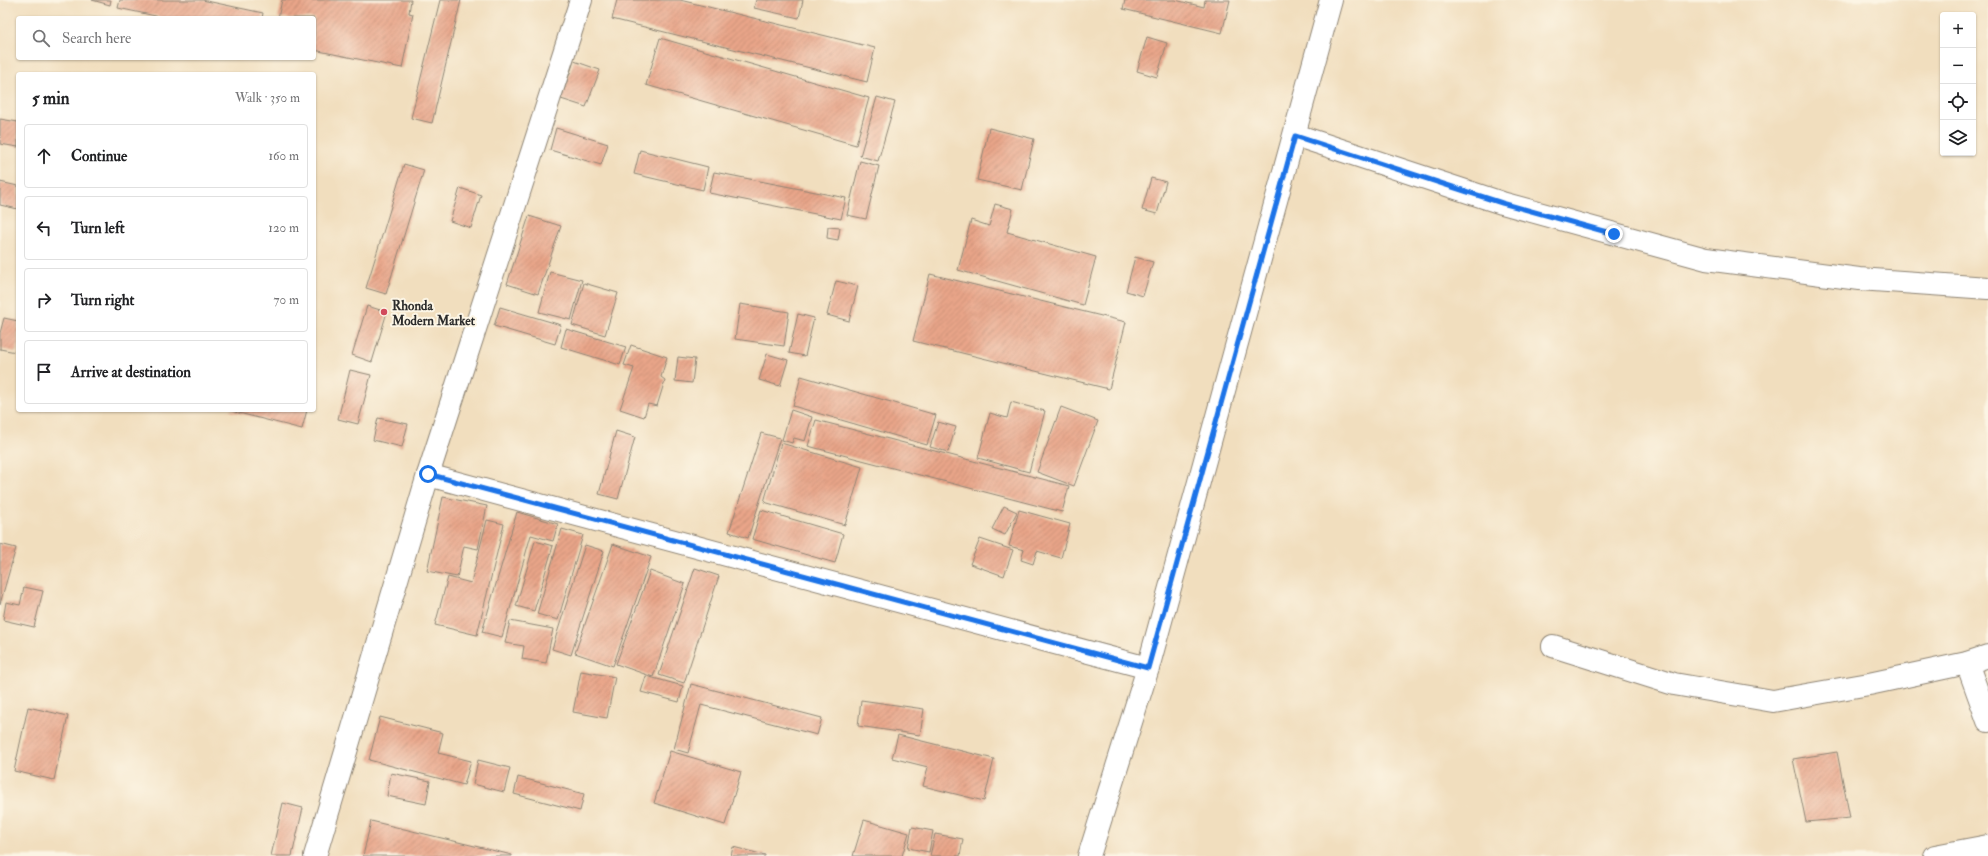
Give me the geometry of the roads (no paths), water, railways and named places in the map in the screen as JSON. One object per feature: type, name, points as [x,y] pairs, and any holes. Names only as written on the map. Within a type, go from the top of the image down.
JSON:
[{"type":"street","points":[[315,856],[428,474],[581,0]]},
{"type":"street","points":[[1089,856],[1148,668],[1295,136],[1331,0]]},
{"type":"street","points":[[1295,136],[1502,203],[1706,259],[1859,278],[1988,288]]},
{"type":"street","points":[[428,474],[1148,668]]},
{"type":"street","points":[[1553,646],[1674,684],[1773,701],[1869,684],[1967,663],[1988,656]]},
{"type":"street","points":[[1967,663],[1988,721]]},
{"type":"street","points":[[1935,856],[1988,846]]},
{"type":"place","name":"Rhonda Modern Market","points":[[384,312]]}]
